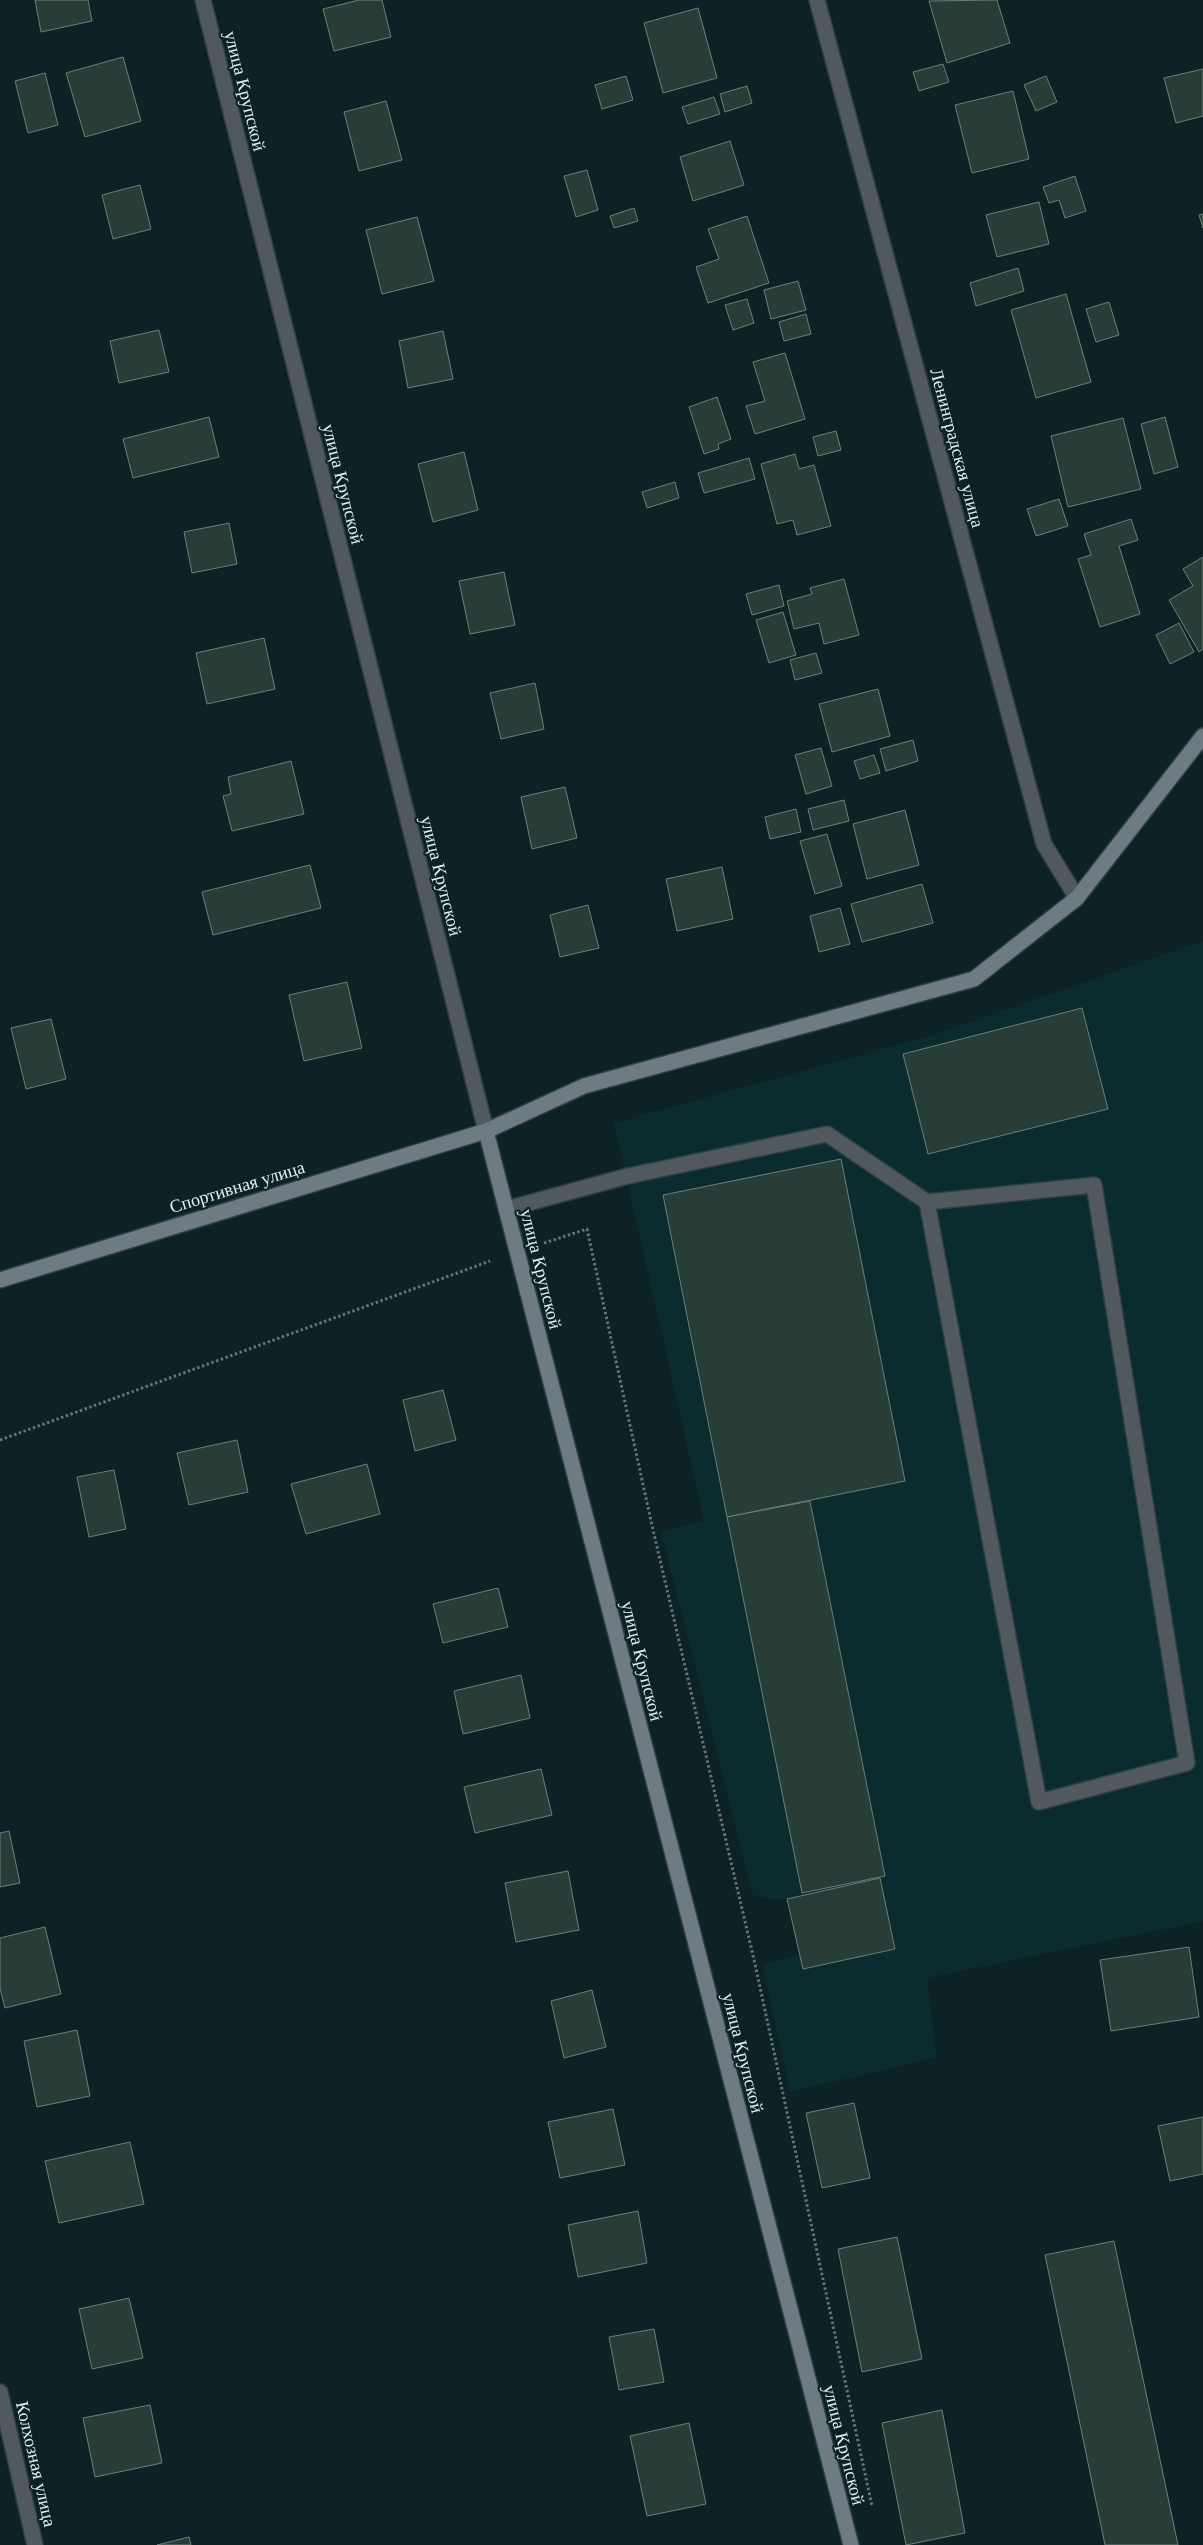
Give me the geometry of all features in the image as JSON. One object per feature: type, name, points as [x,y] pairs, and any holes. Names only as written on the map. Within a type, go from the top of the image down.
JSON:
[{"type":"street","name":"улица Крупской","points":[[203,0],[486,1131],[851,2545]]},
{"type":"street","name":"Ленинградская улица","points":[[817,0],[1044,844],[1077,898]]},
{"type":"street","name":"Спортивная улица","points":[[0,1280],[486,1131],[584,1086],[974,979],[1077,898],[1203,736]]},
{"type":"street","points":[[506,1209],[628,1176],[827,1134],[927,1202],[1094,1185],[1187,1763],[1039,1802],[927,1202]]},
{"type":"street","name":"Колхозная улица","points":[[0,2392],[35,2545]]},
{"type":"path","points":[[0,1440],[517,1252],[587,1229],[653,1530],[755,1964],[874,2516]]},
{"type":"shaded area","points":[[1203,941],[1203,1921],[927,1978],[937,2057],[790,2092],[762,1964],[800,1955],[787,1899],[770,1899],[753,1895],[661,1532],[704,1520],[614,1123],[933,1035]]},
{"type":"building","points":[[35,0],[88,0],[92,21],[41,32]]},
{"type":"building","points":[[359,0],[382,0],[391,37],[334,51],[323,9]]},
{"type":"building","points":[[997,0],[1010,43],[947,63],[929,1]]},
{"type":"building","points":[[698,8],[717,78],[663,93],[644,23]]},
{"type":"building","points":[[123,57],[141,121],[85,137],[66,73]]},
{"type":"building","points":[[943,64],[949,82],[919,91],[913,72]]},
{"type":"building","points":[[1203,69],[1203,116],[1176,123],[1164,78]]},
{"type":"building","points":[[45,73],[58,125],[28,133],[15,81]]},
{"type":"building","points":[[626,76],[633,100],[602,109],[595,85]]},
{"type":"building","points":[[1046,76],[1057,102],[1036,111],[1024,85]]},
{"type":"building","points":[[747,86],[752,103],[725,112],[720,94]]},
{"type":"building","points":[[1013,91],[1029,159],[972,173],[955,105]]},
{"type":"building","points":[[714,97],[720,114],[688,124],[682,107]]},
{"type":"building","points":[[386,101],[402,160],[359,171],[344,112]]},
{"type":"building","points":[[730,141],[744,185],[693,201],[680,157]]},
{"type":"building","points":[[587,170],[598,210],[576,217],[564,176]]},
{"type":"building","points":[[1075,176],[1086,211],[1065,218],[1059,200],[1049,203],[1043,187]]},
{"type":"building","points":[[140,185],[151,229],[113,239],[102,195]]},
{"type":"building","points":[[1039,202],[1049,244],[997,257],[986,215]]},
{"type":"building","points":[[634,208],[638,221],[614,228],[610,216]]},
{"type":"building","points":[[1203,214],[1203,228],[1199,215]]},
{"type":"building","points":[[747,216],[769,283],[708,303],[696,267],[719,259],[708,229]]},
{"type":"building","points":[[417,217],[434,281],[382,294],[366,230]]},
{"type":"building","points":[[1018,268],[1024,291],[976,306],[970,283]]},
{"type":"building","points":[[798,281],[806,310],[771,319],[764,290]]},
{"type":"building","points":[[1066,294],[1091,382],[1036,398],[1011,310]]},
{"type":"building","points":[[747,299],[754,323],[733,330],[725,305]]},
{"type":"building","points":[[1109,302],[1119,335],[1096,342],[1086,309]]},
{"type":"building","points":[[806,314],[811,334],[784,341],[779,322]]},
{"type":"building","points":[[159,330],[169,372],[119,383],[110,341]]},
{"type":"building","points":[[443,331],[453,379],[408,388],[399,341]]},
{"type":"building","points":[[785,353],[805,419],[755,434],[746,406],[765,401],[753,362]]},
{"type":"building","points":[[717,397],[731,439],[718,444],[719,449],[704,454],[689,407]]},
{"type":"building","points":[[209,417],[219,457],[133,478],[123,439]]},
{"type":"building","points":[[1165,417],[1178,467],[1154,474],[1141,424]]},
{"type":"building","points":[[1123,418],[1141,489],[1068,507],[1051,436]]},
{"type":"building","points":[[836,431],[841,450],[818,456],[813,437]]},
{"type":"building","points":[[464,452],[478,510],[433,522],[418,464]]},
{"type":"building","points":[[795,454],[799,469],[814,465],[831,526],[797,535],[793,520],[777,524],[761,464]]},
{"type":"building","points":[[749,458],[755,479],[704,493],[698,473]]},
{"type":"building","points":[[675,482],[679,498],[647,508],[642,492]]},
{"type":"building","points":[[1059,499],[1068,526],[1036,536],[1027,509]]},
{"type":"building","points":[[1131,519],[1138,540],[1119,546],[1140,614],[1100,627],[1078,559],[1091,555],[1084,534]]},
{"type":"building","points":[[229,523],[237,564],[192,573],[184,532]]},
{"type":"building","points":[[1203,557],[1203,649],[1199,652],[1169,600],[1193,586],[1183,569]]},
{"type":"building","points":[[504,572],[515,625],[470,634],[459,581]]},
{"type":"building","points":[[844,579],[859,635],[824,644],[819,623],[794,629],[787,601],[812,594],[810,588]]},
{"type":"building","points":[[779,585],[784,606],[752,615],[746,594]]},
{"type":"building","points":[[783,612],[796,655],[769,663],[756,620]]},
{"type":"building","points":[[1179,623],[1194,652],[1170,664],[1156,635]]},
{"type":"building","points":[[264,638],[275,689],[207,704],[196,653]]},
{"type":"building","points":[[816,653],[822,673],[795,680],[790,660]]},
{"type":"building","points":[[535,683],[544,729],[501,739],[490,693]]},
{"type":"building","points":[[878,689],[890,736],[832,752],[819,704]]},
{"type":"building","points":[[913,740],[918,761],[886,771],[880,749]]},
{"type":"building","points":[[821,748],[832,786],[806,794],[795,755]]},
{"type":"building","points":[[874,755],[880,773],[860,779],[854,761]]},
{"type":"building","points":[[291,761],[304,814],[232,831],[223,796],[231,794],[228,777]]},
{"type":"building","points":[[565,787],[577,838],[532,849],[521,797]]},
{"type":"building","points":[[844,800],[849,821],[813,830],[808,809]]},
{"type":"building","points":[[796,809],[801,832],[770,839],[765,817]]},
{"type":"building","points":[[905,810],[919,865],[867,879],[853,824]]},
{"type":"building","points":[[827,834],[842,886],[815,894],[800,841]]},
{"type":"building","points":[[310,865],[321,908],[213,935],[202,892]]},
{"type":"building","points":[[722,867],[733,919],[677,931],[666,879]]},
{"type":"building","points":[[922,884],[933,923],[862,942],[851,904]]},
{"type":"building","points":[[588,905],[599,948],[560,957],[550,915]]},
{"type":"building","points":[[840,908],[850,944],[819,952],[810,916]]},
{"type":"building","points":[[347,982],[362,1048],[304,1061],[289,995]]},
{"type":"building","points":[[1082,1008],[1108,1109],[928,1154],[903,1054]]},
{"type":"building","points":[[51,1019],[66,1079],[26,1089],[11,1028]]},
{"type":"building","points":[[841,1159],[905,1481],[727,1517],[663,1195]]},
{"type":"building","points":[[443,1390],[456,1440],[415,1451],[403,1400]]},
{"type":"building","points":[[237,1440],[248,1492],[189,1505],[177,1453]]},
{"type":"building","points":[[367,1464],[380,1514],[306,1534],[291,1484]]},
{"type":"building","points":[[114,1470],[126,1529],[89,1537],[77,1477]]},
{"type":"building","points":[[810,1501],[885,1876],[802,1893],[727,1517]]},
{"type":"building","points":[[498,1588],[508,1627],[443,1643],[433,1604]]},
{"type":"building","points":[[521,1675],[530,1718],[463,1734],[454,1691]]},
{"type":"building","points":[[541,1769],[552,1815],[475,1833],[464,1787]]},
{"type":"building","points":[[9,1831],[20,1883],[0,1887],[0,1833]]},
{"type":"building","points":[[568,1871],[579,1930],[516,1942],[505,1883]]},
{"type":"building","points":[[880,1878],[895,1949],[803,1969],[787,1899]]},
{"type":"building","points":[[45,1927],[61,1994],[5,2008],[0,1988],[0,1938]]},
{"type":"building","points":[[1189,1947],[1199,2017],[1111,2031],[1100,1960]]},
{"type":"building","points":[[592,1990],[606,2047],[564,2058],[551,2001]]},
{"type":"building","points":[[77,2030],[90,2096],[37,2107],[24,2041]]},
{"type":"building","points":[[854,2103],[870,2178],[822,2188],[806,2113]]},
{"type":"building","points":[[613,2109],[625,2165],[560,2178],[548,2122]]},
{"type":"building","points":[[1203,2117],[1203,2174],[1170,2181],[1158,2126]]},
{"type":"building","points":[[130,2142],[144,2204],[59,2223],[45,2161]]},
{"type":"building","points":[[638,2211],[647,2263],[578,2277],[568,2225]]},
{"type":"building","points":[[897,2237],[922,2359],[862,2372],[838,2249]]},
{"type":"building","points":[[1114,2241],[1178,2545],[1105,2545],[1045,2255]]},
{"type":"building","points":[[129,2298],[143,2358],[92,2369],[79,2309]]},
{"type":"building","points":[[654,2329],[664,2382],[619,2390],[609,2337]]},
{"type":"building","points":[[150,2405],[162,2463],[95,2477],[83,2418]]},
{"type":"building","points":[[942,2410],[965,2533],[906,2545],[882,2423]]},
{"type":"building","points":[[689,2423],[706,2504],[647,2516],[630,2436]]},
{"type":"building","points":[[189,2537],[191,2545],[157,2545]]}]
